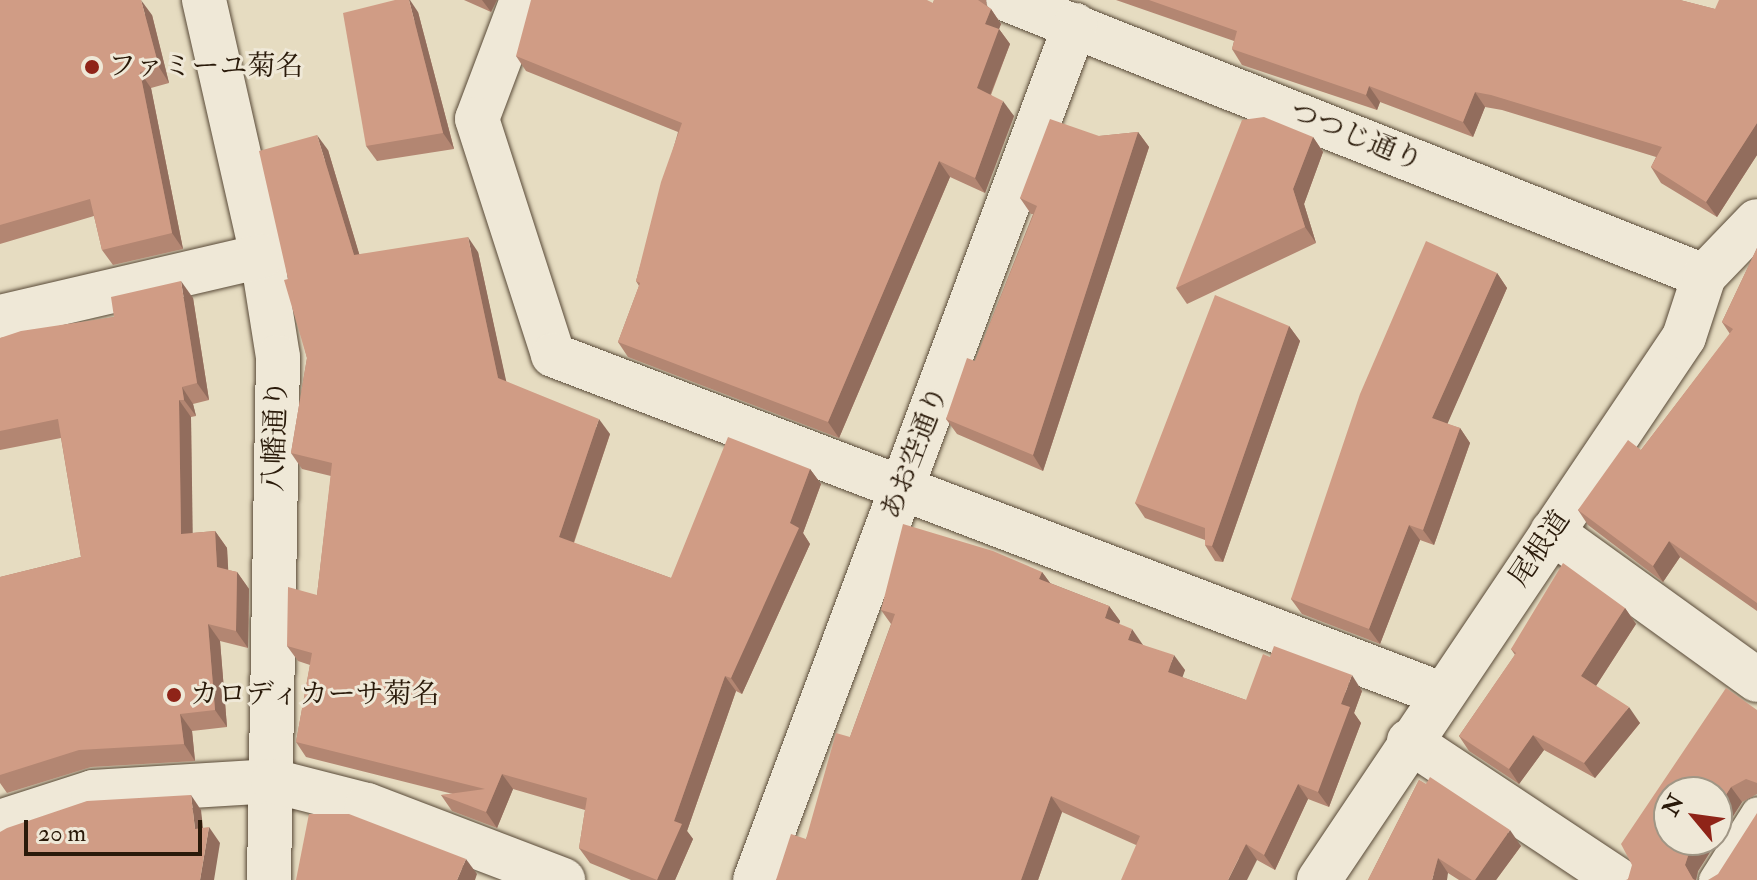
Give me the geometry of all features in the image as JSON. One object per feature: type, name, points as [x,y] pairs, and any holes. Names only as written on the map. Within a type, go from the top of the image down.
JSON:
[{"type":"street","name":"八幡通り","points":[[204,0],[262,256],[278,357],[269,880]]},
{"type":"street","points":[[522,0],[477,119],[553,355],[1441,694]]},
{"type":"street","name":"つつじ通り","points":[[1008,0],[1704,276]]},
{"type":"street","name":"あお空通り","points":[[755,880],[1075,25]]},
{"type":"street","name":"尾根道","points":[[1319,880],[1409,741],[1684,337],[1704,276],[1756,222]]},
{"type":"street","points":[[0,317],[262,256]]},
{"type":"street","points":[[1552,532],[1757,680]]},
{"type":"street","points":[[1409,741],[1618,880]]},
{"type":"street","points":[[0,822],[93,792],[273,781],[367,805],[563,880]]},
{"type":"lane","points":[[1714,880],[1757,812]]},
{"type":"building","points":[[0,0],[141,0],[159,67],[140,72],[172,233],[102,250],[90,199],[0,225]]},
{"type":"building","points":[[395,0],[409,0],[443,133],[366,146],[343,13]]},
{"type":"building","points":[[531,0],[927,0],[933,3],[934,0],[978,0],[991,9],[985,24],[999,29],[977,88],[1003,101],[975,178],[939,161],[828,422],[618,342],[640,283],[636,281],[661,182],[682,123],[516,56]]},
{"type":"building","points":[[1149,0],[1680,0],[1715,9],[1719,0],[1757,0],[1757,123],[1706,202],[1651,167],[1662,147],[1475,92],[1463,122],[1369,86],[1366,95],[1232,49],[1237,31]]},
{"type":"building","points":[[1264,117],[1313,137],[1293,189],[1305,227],[1176,288],[1242,120]]},
{"type":"building","points":[[1050,119],[1099,136],[1138,132],[1033,455],[946,419],[967,358],[975,361],[1037,206],[1020,198]]},
{"type":"building","points":[[317,135],[354,255],[468,237],[498,378],[599,419],[559,537],[671,578],[728,437],[810,469],[790,523],[799,528],[731,678],[725,676],[674,821],[682,824],[657,880],[579,848],[587,798],[502,774],[486,812],[441,795],[485,789],[296,742],[312,653],[287,646],[288,587],[317,595],[332,463],[291,453],[307,358],[284,280],[288,279],[259,151]]},
{"type":"building","points":[[1426,241],[1497,273],[1432,418],[1460,428],[1423,530],[1409,525],[1369,629],[1291,599],[1360,394]]},
{"type":"building","points":[[1757,248],[1757,603],[1669,541],[1653,566],[1578,510],[1628,440],[1641,450],[1733,329],[1722,322]]},
{"type":"building","points":[[181,281],[197,383],[182,387],[184,400],[179,400],[181,534],[215,531],[217,567],[237,572],[236,631],[208,624],[215,710],[180,714],[184,744],[79,750],[0,775],[0,577],[81,557],[58,419],[0,431],[0,338],[21,331],[114,317],[111,297]]},
{"type":"building","points":[[1215,295],[1289,326],[1212,546],[1205,545],[1205,528],[1135,503]]},
{"type":"building","points":[[903,524],[993,551],[1042,572],[1039,579],[1109,606],[1105,618],[1132,629],[1128,640],[1174,655],[1168,672],[1246,700],[1263,654],[1270,657],[1274,646],[1352,675],[1341,704],[1350,707],[1318,792],[1298,784],[1264,855],[1246,844],[1228,880],[1121,880],[1140,836],[1051,796],[1021,880],[776,880],[791,834],[806,839],[836,733],[850,737],[895,614],[881,610]]},
{"type":"building","points":[[1563,563],[1625,608],[1581,676],[1629,707],[1584,763],[1533,735],[1509,769],[1459,736],[1516,653],[1511,649]]},
{"type":"building","points":[[1726,688],[1757,710],[1757,783],[1746,779],[1733,786],[1733,776],[1667,776]]},
{"type":"building","points":[[1430,777],[1510,830],[1475,880],[1438,858],[1432,880],[1368,880],[1419,780],[1426,784]]},
{"type":"building","points":[[191,795],[195,829],[209,827],[200,880],[0,880],[0,832],[7,828],[87,801]]},
{"type":"building","points":[[1653,796],[1653,856],[1688,856],[1685,865],[1695,880],[1626,880],[1632,865],[1621,844]]},
{"type":"building","points":[[1757,813],[1757,880],[1708,880],[1718,874],[1730,856],[1733,856],[1733,851]]},
{"type":"building","points":[[309,814],[349,814],[466,859],[457,880],[296,880]]},
{"type":"place","name":"ファミーユ菊名","points":[[92,67]]},
{"type":"place","name":"カロディカーサ菊名","points":[[174,695]]}]
